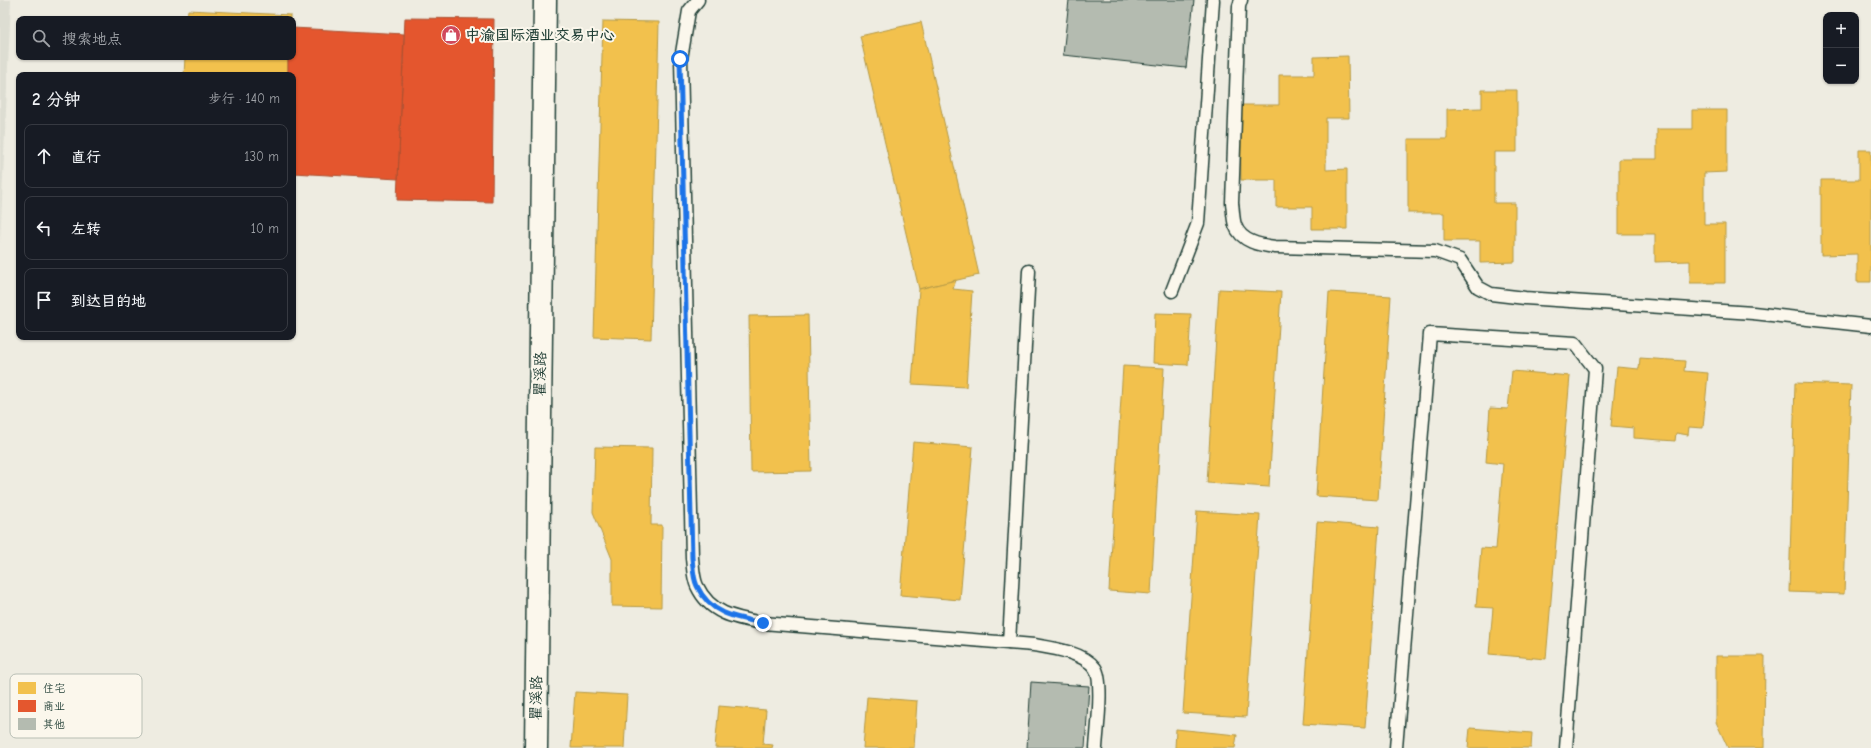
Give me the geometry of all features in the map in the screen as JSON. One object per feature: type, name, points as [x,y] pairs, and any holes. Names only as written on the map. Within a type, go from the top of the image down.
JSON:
[{"type":"street","name":"瞿溪路","points":[[536,748],[545,0]]},
{"type":"lane","points":[[698,0],[689,11],[680,59],[692,558],[696,585],[711,606],[734,618],[763,623],[1034,644],[1060,649],[1082,658],[1095,668],[1100,682],[1096,748]]},
{"type":"lane","points":[[1172,291],[1198,224],[1213,0]]},
{"type":"lane","points":[[1242,0],[1239,6],[1232,203],[1235,226],[1245,238],[1256,244],[1275,247],[1435,251],[1460,260],[1478,288],[1491,294],[1525,298],[1753,313],[1871,326]]},
{"type":"lane","points":[[1009,643],[1029,271]]},
{"type":"lane","points":[[1396,748],[1430,334],[1575,343],[1595,369],[1566,748]]},
{"type":"shaded area","points":[[0,0],[11,0],[0,243]]},
{"type":"building: 住宅","points":[[188,10],[290,15],[290,16],[187,16]]},
{"type":"building: 住宅","points":[[603,21],[659,22],[651,339],[594,337]]},
{"type":"building: 住宅","points":[[921,22],[979,275],[919,289],[860,36]]},
{"type":"building: 住宅","points":[[1348,56],[1349,118],[1326,118],[1326,170],[1347,169],[1347,229],[1312,229],[1312,207],[1276,207],[1276,180],[1241,180],[1240,105],[1279,105],[1279,75],[1314,75],[1314,57]]},
{"type":"building: 住宅","points":[[185,60],[288,60],[288,72],[184,72]]},
{"type":"building: 住宅","points":[[1482,90],[1517,90],[1517,152],[1494,152],[1494,203],[1515,203],[1515,262],[1480,263],[1480,241],[1444,241],[1444,213],[1408,213],[1408,139],[1447,139],[1447,109],[1482,108]]},
{"type":"building: 住宅","points":[[1692,110],[1727,110],[1727,172],[1704,173],[1704,224],[1725,224],[1725,283],[1690,283],[1690,261],[1655,262],[1655,234],[1619,234],[1619,159],[1657,159],[1657,129],[1692,129]]},
{"type":"building: 住宅","points":[[1859,150],[1871,150],[1871,282],[1857,282],[1857,254],[1821,255],[1821,180],[1859,180]]},
{"type":"building: 住宅","points":[[956,280],[953,289],[972,291],[966,387],[912,384],[919,289]]},
{"type":"building: 住宅","points":[[1219,289],[1281,292],[1269,487],[1207,483]]},
{"type":"building: 住宅","points":[[1329,292],[1391,296],[1378,500],[1316,496]]},
{"type":"building: 住宅","points":[[1155,313],[1191,314],[1188,365],[1153,363]]},
{"type":"building: 住宅","points":[[808,315],[811,471],[751,472],[749,316]]},
{"type":"building: 住宅","points":[[1640,358],[1685,361],[1684,371],[1708,373],[1703,428],[1689,427],[1688,435],[1676,433],[1675,441],[1634,438],[1634,428],[1611,426],[1617,367],[1639,369]]},
{"type":"building: 住宅","points":[[1123,366],[1164,368],[1151,594],[1109,591]]},
{"type":"building: 住宅","points":[[1512,371],[1570,376],[1546,659],[1489,654],[1493,608],[1476,607],[1481,548],[1496,549],[1503,464],[1486,462],[1490,408],[1508,409]]},
{"type":"building: 住宅","points":[[1795,383],[1851,385],[1844,594],[1789,592]]},
{"type":"building: 住宅","points":[[913,442],[973,447],[960,600],[900,595]]},
{"type":"building: 住宅","points":[[595,447],[652,448],[651,525],[662,525],[661,607],[612,606],[612,559],[593,512]]},
{"type":"building: 住宅","points":[[1197,511],[1260,515],[1246,717],[1183,713]]},
{"type":"building: 住宅","points":[[1317,522],[1379,527],[1365,728],[1303,724]]},
{"type":"building: 住宅","points":[[1716,656],[1765,656],[1764,748],[1728,748],[1716,722]]},
{"type":"building: 住宅","points":[[575,692],[627,695],[624,748],[571,748]]},
{"type":"building: 住宅","points":[[867,697],[917,701],[914,748],[863,748]]},
{"type":"building: 住宅","points":[[719,706],[766,710],[763,744],[773,745],[772,748],[715,748]]},
{"type":"building: 住宅","points":[[1470,728],[1532,733],[1531,748],[1468,748]]},
{"type":"building: 住宅","points":[[1176,729],[1237,735],[1235,748],[1175,748]]},
{"type":"building: 商业","points":[[405,18],[494,19],[492,202],[397,200]]},
{"type":"building: 商业","points":[[296,28],[404,34],[398,179],[296,173],[296,72],[288,72],[288,60],[296,60]]},
{"type":"building: 其他","points":[[1069,0],[1194,0],[1186,68],[1063,55]]},
{"type":"building: 其他","points":[[1031,682],[1089,686],[1085,748],[1027,748]]},
{"type":"place","name":"中渝国际酒业交易中心","points":[[451,35]]},
{"type":"route","points":[[680,59],[692,558],[696,585],[711,606],[734,618],[763,623]]}]
